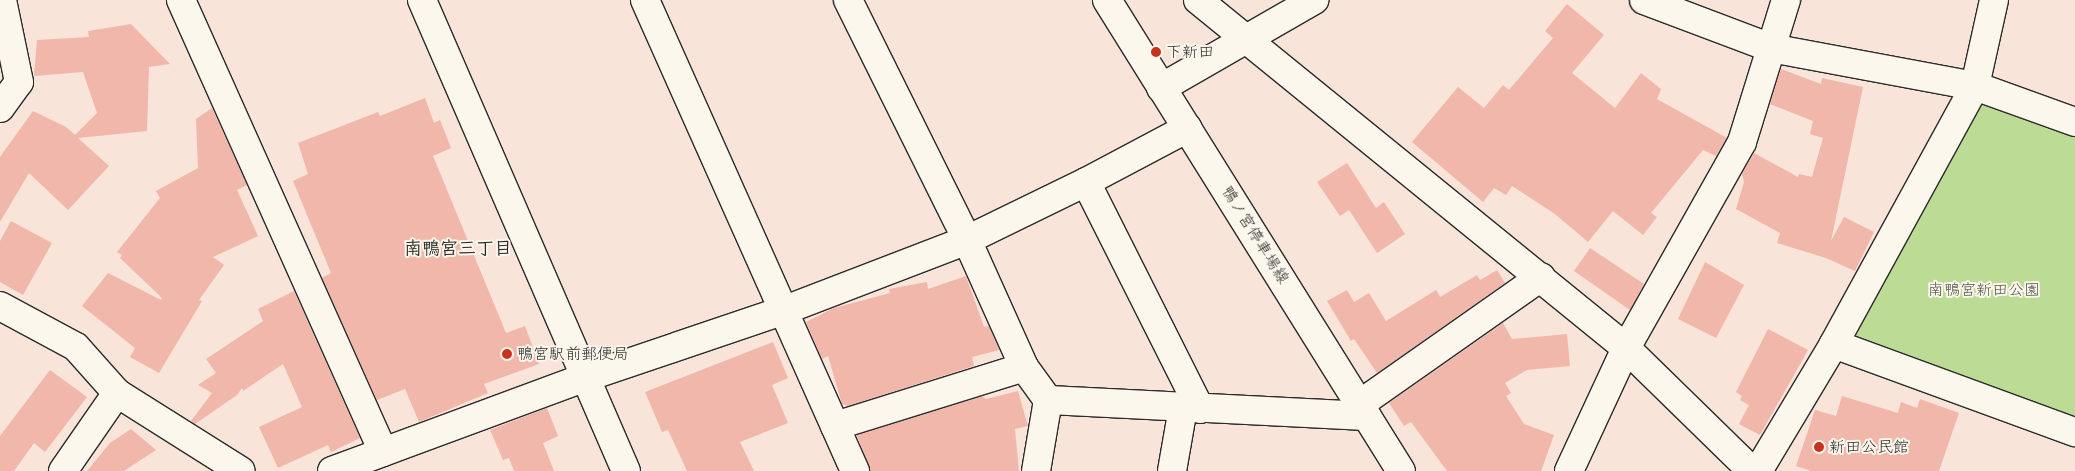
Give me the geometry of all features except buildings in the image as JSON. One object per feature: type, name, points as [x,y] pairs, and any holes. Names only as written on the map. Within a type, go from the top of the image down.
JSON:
[{"type":"street","points":[[0,108],[19,82],[1,0],[8,0]]},
{"type":"street","points":[[181,0],[383,452]]},
{"type":"street","points":[[422,0],[584,378],[626,471]]},
{"type":"street","points":[[645,0],[785,310],[855,471]]},
{"type":"street","points":[[848,0],[967,240],[1024,367],[1048,400],[1036,471]]},
{"type":"street","name":"鴨ノ宮停車場線","points":[[1107,0],[1402,471]]},
{"type":"street","points":[[1198,0],[1246,41],[1541,277],[1626,348],[1752,471]]},
{"type":"street","points":[[1161,88],[1246,41],[1314,0]]},
{"type":"street","points":[[1645,0],[1771,48],[1975,86],[2075,122]]},
{"type":"street","points":[[1569,471],[1626,348],[1742,142],[1786,0]]},
{"type":"street","points":[[1758,471],[1834,344],[1975,86],[1994,0]]},
{"type":"street","points":[[332,471],[584,378],[785,310],[967,240],[1086,182],[1188,128]]},
{"type":"street","points":[[1086,182],[1192,408],[1172,471]]},
{"type":"street","points":[[1048,400],[1192,408],[1364,410],[1541,277]]},
{"type":"street","points":[[0,306],[76,347],[117,393],[241,471]]},
{"type":"street","points":[[1834,344],[2075,432]]},
{"type":"street","points":[[835,426],[1024,367]]},
{"type":"street","points":[[63,471],[117,393]]},
{"type":"green space","name":"南鴨宮新田公園","points":[[1980,100],[2075,134],[2075,421],[1854,339]]},
{"type":"place","name":"下新田","points":[[1156,52]]},
{"type":"place","name":"鴨宮駅前郵便局","points":[[507,354]]},
{"type":"place","name":"新田公民館","points":[[1819,447]]},
{"type":"district","name":"南鴨宮三丁目","points":[[458,249]]}]
